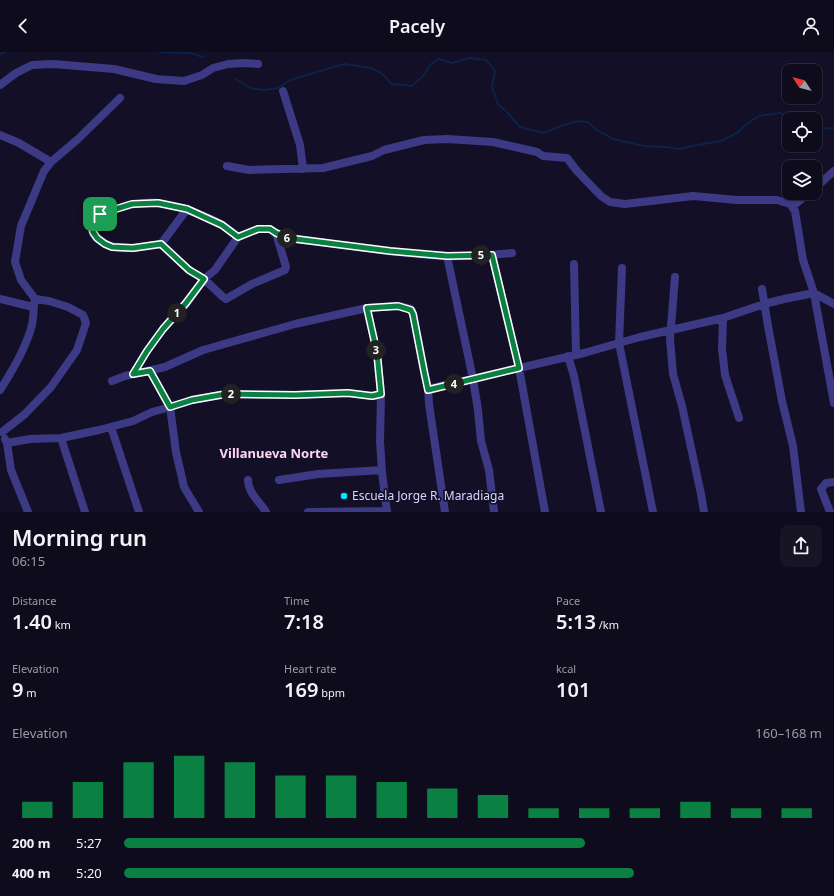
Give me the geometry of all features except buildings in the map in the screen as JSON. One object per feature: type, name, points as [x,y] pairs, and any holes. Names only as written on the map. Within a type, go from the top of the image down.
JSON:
[{"type":"street","points":[[0,85],[16,73],[32,65],[53,64],[114,69],[156,79],[184,81],[202,75],[213,68],[228,64],[258,64]]},
{"type":"street","points":[[283,91],[300,145],[304,168]]},
{"type":"street","points":[[0,390],[21,356],[32,324],[34,303],[21,280],[15,262],[22,226],[44,171],[51,162],[78,139],[120,98]]},
{"type":"street","points":[[0,135],[19,143],[51,162]]},
{"type":"street","points":[[227,166],[249,170],[323,168],[372,156],[384,150],[424,140],[447,139],[493,142],[537,152],[543,156],[567,158],[577,171],[601,196],[610,202],[625,204],[693,196],[737,200],[777,200],[790,204],[795,211],[803,260],[814,293],[834,402]]},
{"type":"street","points":[[822,182],[834,171]]},
{"type":"street","points":[[792,207],[800,200]]},
{"type":"street","points":[[187,209],[161,244],[133,248],[112,247],[94,236],[92,228],[95,218],[100,214],[132,204],[158,203],[187,209],[222,225],[238,237]]},
{"type":"street","points":[[133,374],[163,329],[186,303],[204,279],[215,270],[238,237],[258,229],[270,229],[288,238],[390,251],[447,256],[512,253]]},
{"type":"street","points":[[161,244],[189,270],[204,279],[226,299],[252,284],[283,271],[286,267],[276,233]]},
{"type":"street","points":[[492,255],[519,368],[545,512]]},
{"type":"street","points":[[447,256],[473,379],[481,441],[489,470],[494,512]]},
{"type":"street","points":[[574,264],[572,356],[574,376],[601,512]]},
{"type":"street","points":[[622,268],[619,343],[653,512]]},
{"type":"street","points":[[675,277],[670,339],[673,374],[685,421],[704,512]]},
{"type":"street","points":[[762,289],[782,401],[793,446],[801,512]]},
{"type":"street","points":[[428,390],[572,356],[640,337],[723,318],[764,304],[814,293],[834,304]]},
{"type":"street","points":[[0,299],[34,303],[49,301],[68,307],[83,315],[86,323],[76,350],[51,387],[25,414],[1,430],[7,443],[11,470],[28,512]]},
{"type":"street","points":[[112,382],[125,376],[165,367],[203,350],[295,324],[367,308],[398,306],[411,310],[428,390],[445,512]]},
{"type":"street","points":[[308,512],[387,512],[380,441],[381,394],[377,353],[367,308]]},
{"type":"street","points":[[723,318],[722,349],[725,375],[739,418]]},
{"type":"street","points":[[150,371],[170,407],[176,452],[184,487],[198,512]]},
{"type":"street","points":[[7,443],[30,439],[61,438],[111,427],[152,412],[192,400],[226,394],[295,395],[348,393],[372,396],[381,394]]},
{"type":"street","points":[[111,427],[139,512]]},
{"type":"street","points":[[61,438],[85,512]]},
{"type":"street","points":[[279,480],[318,474],[382,470]]},
{"type":"street","points":[[248,480],[253,494],[266,512]]},
{"type":"street","points":[[830,512],[821,489],[826,483],[834,482]]},
{"type":"waterway","points":[[0,54],[6,52]]},
{"type":"waterway","points":[[159,52],[190,53],[203,57]]},
{"type":"waterway","points":[[236,79],[250,88],[263,90],[278,88],[290,80],[344,64],[371,68],[381,73],[392,84],[412,86],[423,76],[431,64],[439,59],[452,63],[470,58],[486,60],[495,71],[492,87],[498,104],[520,127],[543,133],[578,121],[588,122],[597,130],[613,139],[644,146],[679,149],[721,141],[737,133],[759,116],[782,114]]},
{"type":"waterway","points":[[822,129],[834,128]]},
{"type":"place","name":"Escuela Jorge R. Maradiaga","points":[[344,496]]},
{"type":"district","name":"Villanueva Norte","points":[[274,453]]},
{"type":"route","points":[[158,203],[187,209],[222,225],[238,237],[258,229],[270,229],[288,238],[390,251],[447,256],[492,255],[519,368],[428,390],[411,310],[398,306],[367,308],[377,353],[381,394],[372,396],[348,393],[295,395],[226,394],[192,400],[170,407],[150,371],[133,374],[163,329],[186,303],[204,279],[189,270],[161,244],[133,248],[112,247],[105,244],[94,236],[92,228],[95,218],[100,214],[132,204],[158,203]]}]
